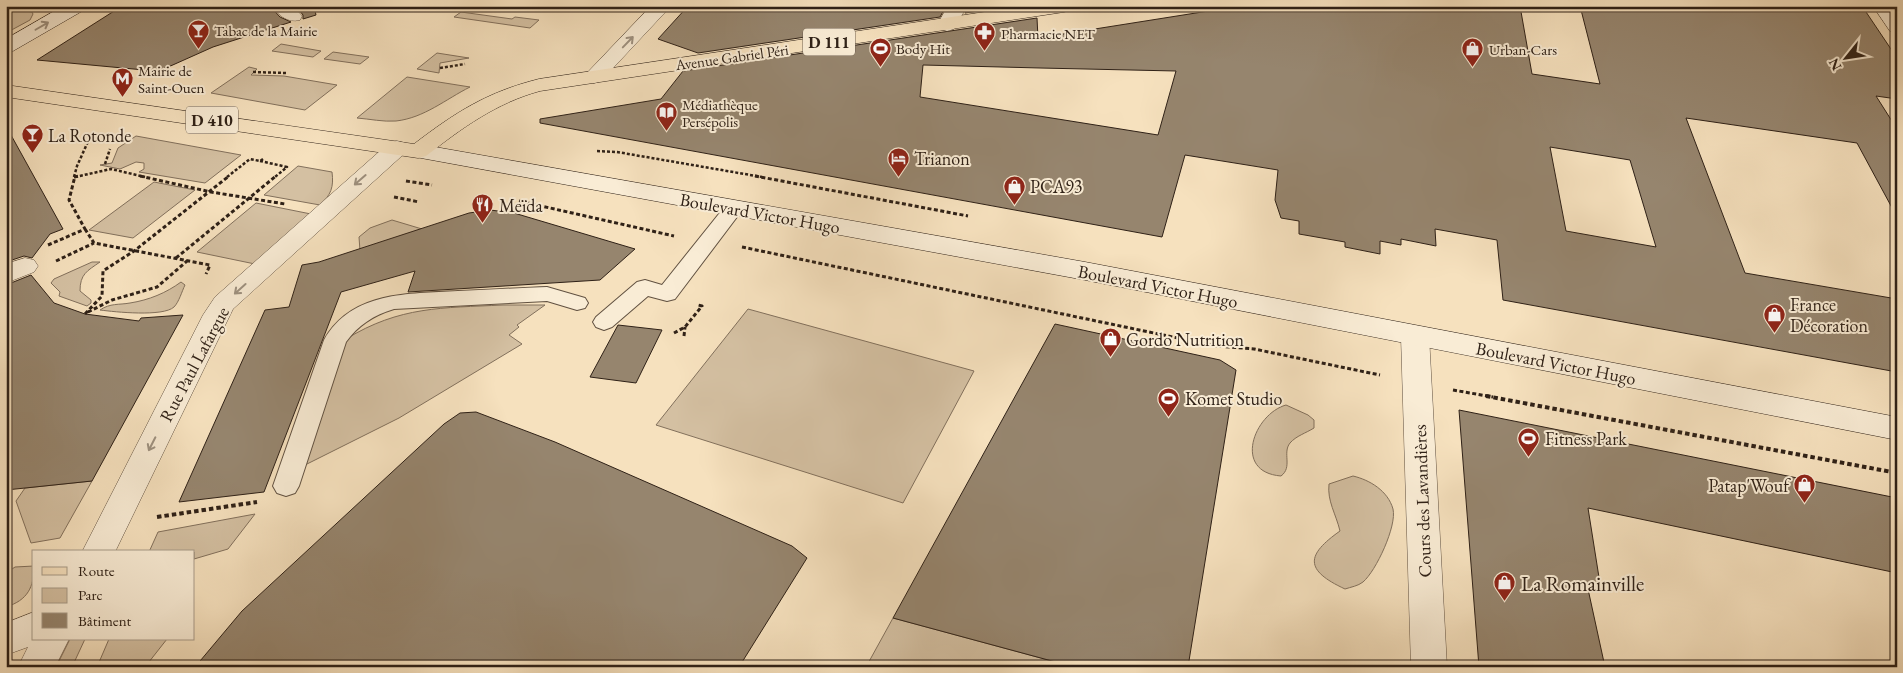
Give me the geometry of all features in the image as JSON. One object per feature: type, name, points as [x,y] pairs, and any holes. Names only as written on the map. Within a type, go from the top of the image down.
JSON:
[{"type":"main road","points":[[6,47],[77,6]]},
{"type":"main road","points":[[594,77],[662,6]]},
{"type":"main road","points":[[947,25],[958,6]]},
{"type":"main road","name":"Avenue Gabriel Péri","points":[[408,150],[501,96],[513,91],[1064,6]]},
{"type":"main road","points":[[1882,6],[1897,27]]},
{"type":"main road","name":"D 410","points":[[6,91],[228,122],[408,150]]},
{"type":"main road","name":"Boulevard Victor Hugo","points":[[408,150],[1085,271],[1897,429]]},
{"type":"main road","name":"Rue Paul Lafargue","points":[[99,550],[206,338],[216,314],[224,303],[408,150]]},
{"type":"main road","name":"Cours des Lavandières","points":[[1415,336],[1429,667]]},
{"type":"main road","points":[[6,639],[32,629]]},
{"type":"main road","points":[[36,667],[50,640]]},
{"type":"lane","points":[[604,322],[645,287],[667,294],[732,209]]},
{"type":"lane","points":[[286,486],[335,340],[346,324],[362,313],[380,305],[394,302],[547,294],[577,303]]},
{"type":"path","points":[[440,68],[465,64]]},
{"type":"path","points":[[253,72],[287,73]]},
{"type":"path","points":[[91,135],[77,166],[69,200],[94,243]]},
{"type":"path","points":[[105,164],[110,149]]},
{"type":"path","points":[[175,259],[287,167],[250,159],[211,192],[134,251],[103,271],[102,296],[85,314],[112,300],[157,287],[187,261]]},
{"type":"path","points":[[74,178],[111,169],[211,192],[287,204]]},
{"type":"path","points":[[394,197],[419,202]]},
{"type":"path","points":[[44,246],[85,229]]},
{"type":"path","name":"Boulevard Victor Hugo","points":[[659,233],[707,241],[1216,346],[1254,350],[1417,383],[1897,473]]},
{"type":"path","points":[[54,262],[94,243],[210,265],[203,281]]},
{"type":"path","points":[[684,336],[685,327]]},
{"type":"path","points":[[112,524],[262,502],[286,486]]},
{"type":"green space","points":[[6,8],[32,12],[33,14],[30,20],[6,33]]},
{"type":"green space","points":[[461,12],[512,19],[515,17],[539,20],[530,28],[454,17]]},
{"type":"green space","points":[[281,44],[321,51],[313,57],[272,51]]},
{"type":"green space","points":[[333,52],[369,57],[360,64],[324,59]]},
{"type":"green space","points":[[437,53],[469,58],[440,63],[439,73],[417,69]]},
{"type":"green space","points":[[249,67],[257,69],[251,75],[284,76],[337,85],[305,110],[211,93]]},
{"type":"green space","points":[[407,77],[470,87],[425,112],[406,119],[386,121],[357,118]]},
{"type":"green space","points":[[136,136],[241,155],[205,183],[139,172],[144,169],[144,163],[136,162],[120,169],[100,165],[112,163],[118,148]]},
{"type":"green space","points":[[298,166],[332,172],[333,182],[331,190],[327,198],[320,205],[264,195]]},
{"type":"green space","points":[[154,182],[195,190],[133,238],[89,230]]},
{"type":"green space","points":[[256,203],[311,214],[255,264],[197,252]]},
{"type":"green space","points":[[392,220],[422,229],[360,251],[359,237],[370,228]]},
{"type":"green space","points":[[92,262],[100,262],[85,274],[80,285],[80,291],[91,300],[91,303],[87,306],[59,296],[60,292],[51,283],[54,279]]},
{"type":"green space","points":[[181,282],[185,285],[179,299],[174,307],[168,310],[138,313],[100,310],[111,305],[151,298]]},
{"type":"green space","points":[[545,305],[517,325],[519,327],[509,335],[522,344],[399,418],[301,467],[346,339],[385,320],[403,315],[441,308]]},
{"type":"green space","points":[[748,309],[974,371],[903,503],[656,425]]},
{"type":"green space","points":[[1286,405],[1308,415],[1314,420],[1314,428],[1298,436],[1290,443],[1287,451],[1285,472],[1281,476],[1266,472],[1257,464],[1253,454],[1253,442],[1257,430],[1265,419],[1275,410]]},
{"type":"green space","points":[[1353,476],[1372,483],[1383,492],[1391,503],[1393,517],[1389,537],[1374,568],[1363,582],[1345,589],[1322,575],[1316,569],[1314,562],[1321,548],[1340,531],[1331,502],[1329,484]]},
{"type":"green space","points":[[92,481],[60,538],[31,543],[16,501],[25,488]]},
{"type":"green space","points":[[255,514],[228,549],[195,559],[195,550],[150,550],[158,532]]},
{"type":"green space","points":[[32,566],[32,583],[28,592],[20,601],[6,607],[6,573],[15,567]]},
{"type":"green space","points":[[893,618],[1074,667],[866,667]]},
{"type":"green space","points":[[70,640],[85,640],[72,667],[56,667]]},
{"type":"green space","points":[[109,640],[166,640],[145,667],[97,667]]},
{"type":"building","points":[[122,6],[270,6],[280,17],[291,22],[213,47],[155,71],[37,60]]},
{"type":"building","points":[[296,6],[314,6],[316,15],[303,19],[303,15]]},
{"type":"building","points":[[688,6],[946,6],[940,17],[698,53],[658,39]]},
{"type":"building","points":[[969,6],[1011,6],[965,13]]},
{"type":"building","points":[[1240,6],[1520,6],[1532,74],[1600,84],[1580,6],[1862,6],[1897,58],[1897,99],[1876,96],[1897,129],[1897,217],[1857,143],[1686,118],[1745,273],[1897,299],[1897,372],[1503,300],[1497,240],[1435,229],[1436,246],[1401,239],[1401,245],[1380,241],[1380,254],[1345,247],[1345,242],[1299,234],[1299,221],[1281,218],[1275,200],[1278,170],[1185,155],[1162,237],[540,123],[540,119],[661,99],[683,71],[1037,18],[1038,38]],"holes":[[[923,65],[1040,68],[1176,71],[1158,135],[920,97]],[[1550,147],[1630,160],[1656,247],[1566,231]]]},
{"type":"building","points":[[6,126],[63,229],[50,234],[32,258],[24,256],[6,262]]},
{"type":"building","points":[[490,210],[514,213],[635,249],[600,280],[408,292],[415,271],[341,292],[264,492],[179,502],[265,310],[289,307],[302,265],[319,262],[469,213]]},
{"type":"building","points":[[31,275],[54,303],[85,314],[139,321],[141,318],[183,315],[92,481],[6,490],[6,285]]},
{"type":"building","points":[[1055,324],[1220,360],[1236,370],[1188,667],[1074,667],[893,618]]},
{"type":"building","points":[[618,325],[662,330],[636,383],[590,377]]},
{"type":"building","points":[[1459,410],[1897,498],[1897,573],[1588,508],[1601,590],[1588,589],[1605,667],[1479,667]]},
{"type":"building","points":[[476,412],[555,442],[792,546],[807,558],[739,667],[195,667],[242,611],[444,424],[460,413]]},
{"type":"place","name":"Tabac de la Mairie","points":[[198,49]]},
{"type":"place","name":"Pharmacie NET","points":[[985,52]]},
{"type":"place","name":"Body Hit","points":[[880,67]]},
{"type":"place","name":"Urban-Cars","points":[[1473,68]]},
{"type":"place","name":"Mairie de Saint-Ouen","points":[[122,98]]},
{"type":"place","name":"Médiathèque Persépolis","points":[[666,132]]},
{"type":"place","name":"La Rotonde","points":[[32,154]]},
{"type":"place","name":"Trianon","points":[[898,177]]},
{"type":"place","name":"PCA93","points":[[1014,205]]},
{"type":"place","name":"Meïda","points":[[483,224]]},
{"type":"place","name":"France Décoration","points":[[1774,333]]},
{"type":"place","name":"Gordo Nutrition","points":[[1110,358]]},
{"type":"place","name":"Komet Studio","points":[[1169,417]]},
{"type":"place","name":"Fitness Park","points":[[1529,457]]},
{"type":"place","name":"Patap'Wouf","points":[[1805,504]]},
{"type":"place","name":"La Romainville","points":[[1505,602]]}]
